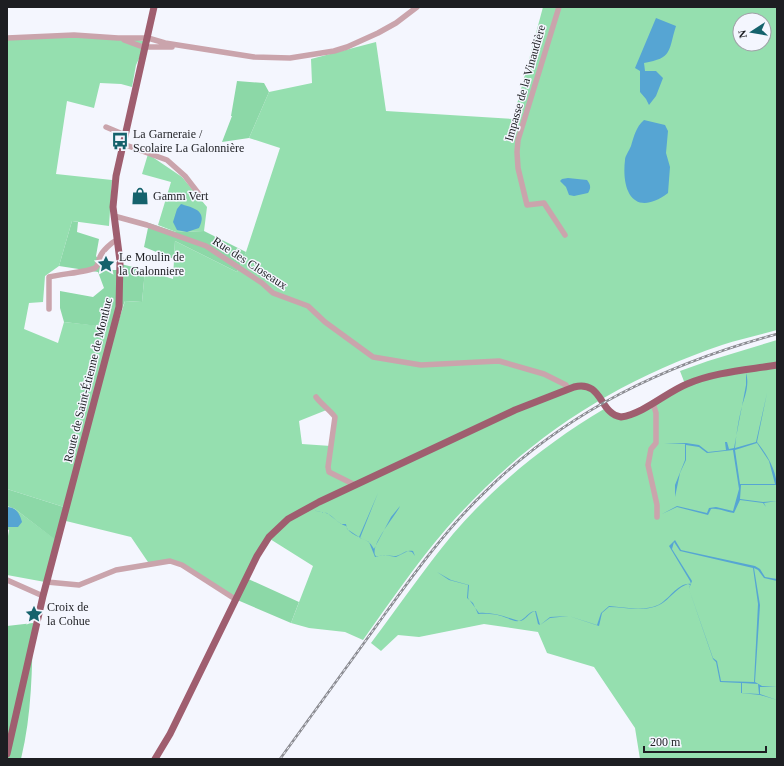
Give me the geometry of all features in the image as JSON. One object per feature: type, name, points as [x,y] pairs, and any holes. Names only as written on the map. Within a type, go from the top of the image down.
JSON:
[{"type":"main road","name":"Route de Saint-Étienne de Montluc","points":[[7,750],[47,582],[119,307],[121,275],[114,216],[116,176],[154,7]]},
{"type":"main road","points":[[155,759],[170,734],[257,556],[269,537],[288,518],[509,413],[568,388],[577,386],[587,387],[595,391],[612,414],[621,417],[634,413],[685,385],[702,378],[777,365]]},
{"type":"street","points":[[7,38],[73,35],[148,38],[157,42],[254,57],[290,58],[334,51],[363,40],[396,23],[417,7]]},
{"type":"street","name":"Impasse de la Vinaudière","points":[[559,7],[518,140],[517,152],[526,205],[544,203],[565,235]]},
{"type":"street","points":[[118,38],[146,47],[185,46]]},
{"type":"street","points":[[106,127],[125,135]]},
{"type":"street","points":[[123,144],[167,160],[185,176],[202,198]]},
{"type":"street","name":"Rue des Closeaux","points":[[114,216],[147,225],[206,246],[262,283],[273,293],[308,306],[325,322],[373,357],[420,366],[499,361],[544,374],[566,385],[568,388]]},
{"type":"street","points":[[49,309],[49,277],[60,273],[94,269],[99,264],[100,257],[113,242],[117,240]]},
{"type":"street","points":[[316,397],[335,417],[328,467],[329,472],[355,485]]},
{"type":"street","points":[[653,403],[656,413],[656,443],[651,449],[648,465],[657,505],[657,517]]},
{"type":"street","points":[[47,582],[78,585],[116,570],[170,561],[182,565],[235,599]]},
{"type":"street","points":[[7,580],[44,596]]},
{"type":"green space","points":[[543,7],[777,7],[777,330],[722,345],[643,377],[607,396],[538,442],[506,468],[475,497],[446,529],[393,597],[363,640],[345,632],[309,628],[291,623],[313,566],[270,539],[236,597],[182,565],[170,561],[150,565],[131,537],[66,521],[67,508],[7,489],[7,39],[95,35],[113,36],[147,42],[136,65],[132,87],[121,84],[100,83],[94,108],[67,101],[56,174],[112,180],[109,226],[72,221],[59,266],[45,276],[43,302],[29,303],[24,329],[58,343],[64,322],[110,327],[109,350],[125,301],[142,302],[145,270],[173,279],[175,241],[237,272],[246,252],[280,148],[249,138],[269,92],[312,83],[311,59],[376,42],[386,111],[513,119]],"holes":[[[329,409],[335,417],[331,446],[302,444],[299,421]]]},
{"type":"green space","points":[[237,81],[264,83],[269,92],[249,138],[222,142],[232,116]]},
{"type":"green space","points":[[148,154],[182,177],[207,207],[204,231],[176,232],[158,225],[171,182],[142,174]]},
{"type":"green space","points":[[72,221],[78,222],[77,232],[99,239],[96,256],[106,270],[117,270],[117,263],[145,270],[142,302],[125,301],[114,328],[64,322],[60,308],[60,291],[93,297],[104,288],[98,272],[59,266]]},
{"type":"green space","points":[[149,223],[176,232],[204,231],[246,252],[237,272],[175,241],[174,259],[144,247]]},
{"type":"green space","points":[[777,340],[777,759],[640,759],[635,728],[594,667],[547,653],[538,632],[484,624],[419,637],[398,635],[381,651],[371,643],[421,574],[469,516],[505,481],[543,450],[604,409],[621,417],[685,384],[680,371]]},
{"type":"green space","points":[[7,489],[67,508],[58,542],[15,509],[7,506]]},
{"type":"green space","points":[[7,507],[15,509],[56,540],[45,582],[7,575],[7,542],[9,530],[7,529]]},
{"type":"green space","points":[[246,578],[299,602],[291,623],[235,599]]},
{"type":"green space","points":[[33,623],[31,691],[25,742],[21,759],[7,759],[7,626]]},
{"type":"water","points":[[656,18],[676,26],[670,47],[665,56],[660,59],[644,63],[645,71],[656,71],[663,78],[656,96],[649,105],[640,92],[640,71],[635,68]]},
{"type":"water","points":[[644,120],[665,125],[668,131],[666,153],[670,167],[668,193],[657,200],[647,203],[639,202],[628,192],[624,172],[625,160],[634,135]]},
{"type":"water","points":[[568,178],[587,180],[590,190],[588,193],[574,196],[569,195],[566,187],[560,181]]},
{"type":"water","points":[[181,204],[198,211],[202,217],[199,228],[187,232],[177,230],[173,222],[177,209]]},
{"type":"water","points":[[746,373],[747,387],[742,407],[746,385]]},
{"type":"water","points":[[767,393],[757,442],[765,453],[774,470],[777,489],[776,485],[741,485],[740,499],[763,502],[777,501],[764,503],[766,507],[763,503],[740,500],[734,513],[711,509],[708,515],[677,507],[662,514],[677,506],[707,513],[709,508],[716,507],[733,511],[739,489],[733,450],[707,453],[699,447],[686,445],[686,460],[680,473],[675,497],[675,485],[685,460],[685,444],[664,444],[686,443],[699,445],[708,452],[726,450],[725,442],[727,442],[729,449],[734,448],[736,436],[735,448],[756,442]],"holes":[[[757,443],[769,461],[775,484],[740,484],[735,450]]]},
{"type":"water","points":[[378,493],[360,538],[348,530],[359,537]]},
{"type":"water","points":[[400,506],[397,511],[383,531],[391,517]]},
{"type":"water","points":[[7,507],[13,508],[19,514],[22,522],[18,527],[7,527]]},
{"type":"water","points":[[675,540],[681,550],[755,566],[760,569],[765,577],[777,579],[777,581],[764,578],[758,570],[754,568],[760,605],[755,682],[762,686],[777,687],[760,687],[760,694],[777,700],[760,695],[741,693],[741,683],[720,682],[716,662],[713,659],[689,589],[713,658],[717,661],[721,681],[754,682],[758,604],[753,568],[680,551],[674,542],[672,549],[692,581],[691,584],[669,546]],"holes":[[[742,683],[758,684],[759,694],[742,693]]]},
{"type":"water","points":[[369,543],[374,549],[376,545],[375,555],[377,557],[375,557]]},
{"type":"water","points":[[408,551],[396,557],[387,555],[396,556]]},
{"type":"water","points":[[437,572],[451,580],[469,585],[468,598],[470,600],[467,598],[468,585],[449,580]]},
{"type":"water","points":[[684,585],[664,602],[657,606],[651,608],[637,609],[609,607],[602,613],[599,626],[569,616],[597,625],[601,613],[609,606],[634,608],[652,607],[662,603],[678,588]]},
{"type":"water","points":[[475,608],[479,613],[494,614],[478,614]]},
{"type":"water","points":[[535,611],[531,613],[519,621],[531,612]]},
{"type":"water","points":[[535,611],[540,625],[538,624]]},
{"type":"water","points":[[496,614],[519,621],[513,620]]},
{"type":"water","points":[[569,616],[550,618],[540,625],[550,617]]},
{"type":"railway","points":[[280,759],[428,555],[471,506],[518,462],[585,414],[621,393],[697,360],[736,346],[777,334]]},
{"type":"place","name":"La Garneraie / Scolaire La Galonnière","points":[[120,141]]},
{"type":"place","name":"Gamm Vert","points":[[140,196]]},
{"type":"place","name":"Le Moulin de la Galonniere","points":[[106,264]]},
{"type":"place","name":"Croix de la Cohue","points":[[34,614]]}]
